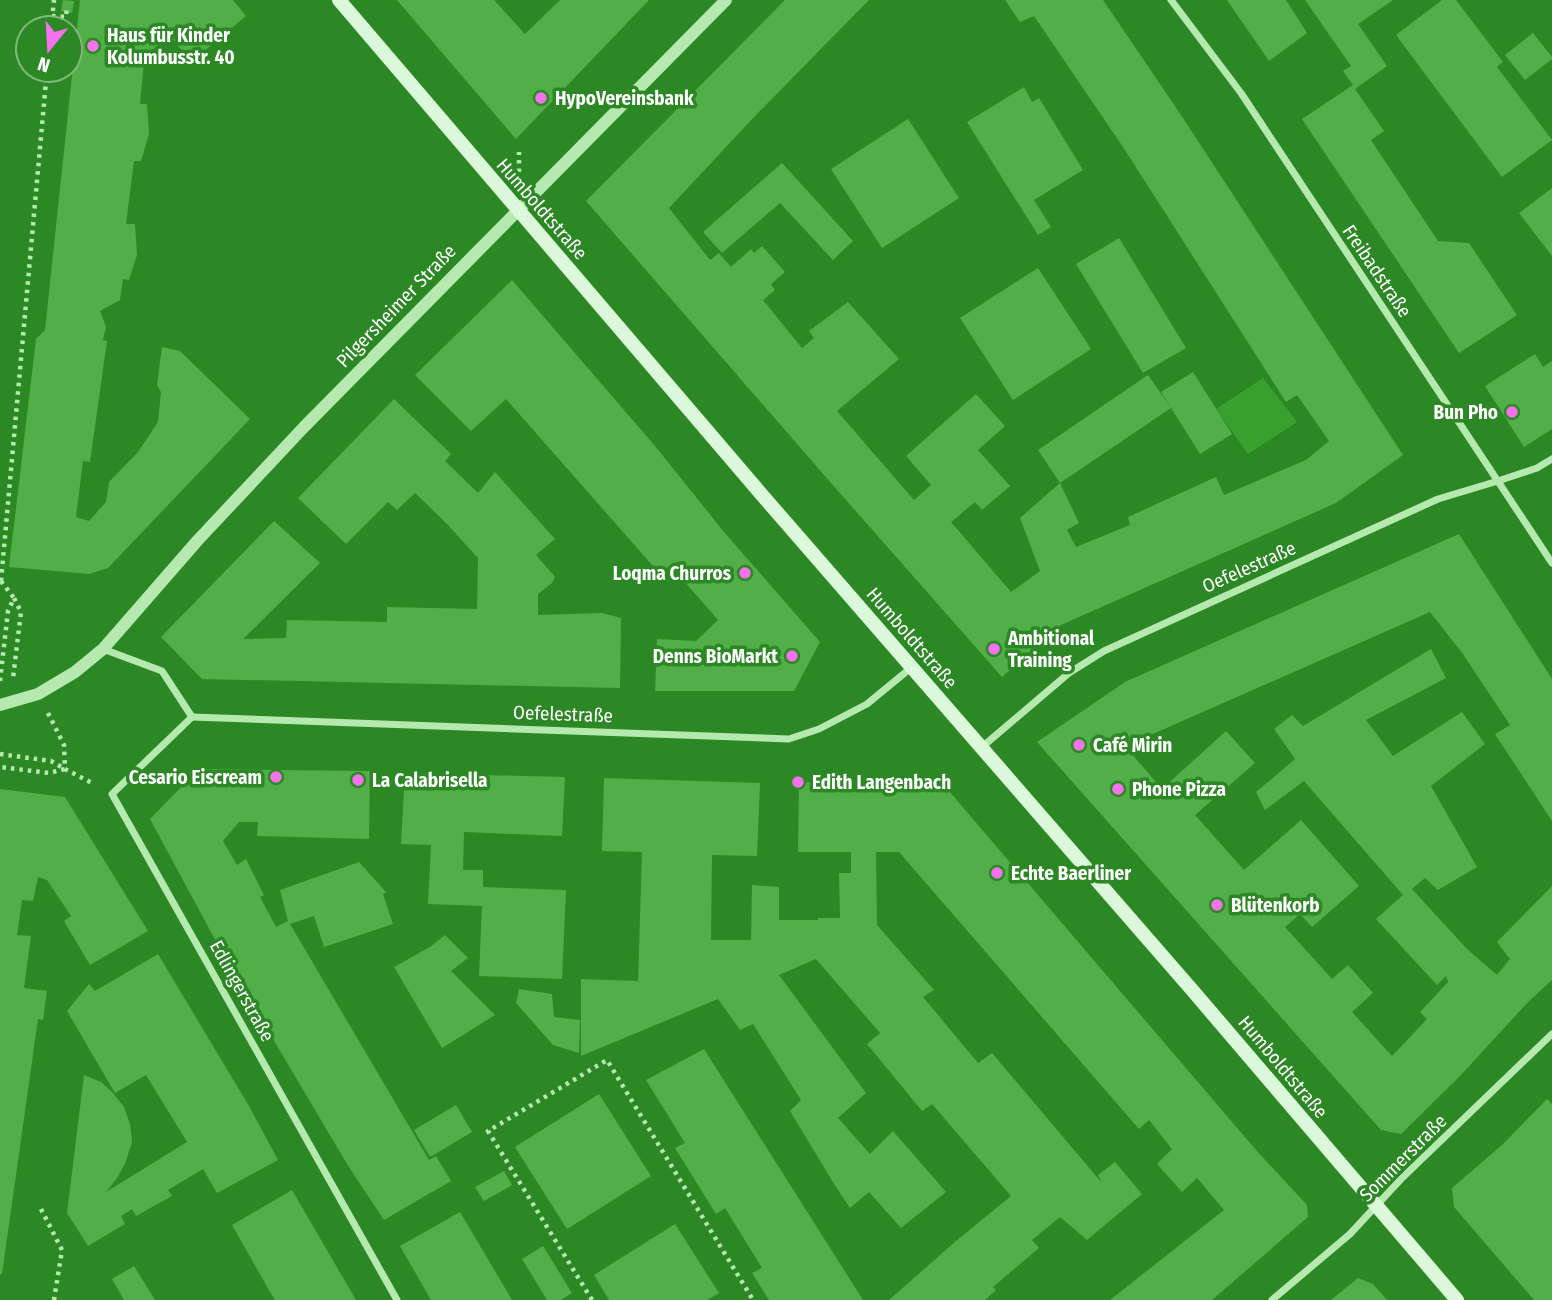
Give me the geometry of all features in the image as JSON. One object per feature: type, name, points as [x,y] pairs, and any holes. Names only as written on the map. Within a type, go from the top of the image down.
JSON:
[{"type":"main road","name":"Humboldtstraße","points":[[339,0],[1457,1300]]},
{"type":"street","name":"Pilgersheimer Straße","points":[[0,705],[38,694],[75,672],[103,649],[198,540],[304,427],[726,0]]},
{"type":"street","name":"Freibadstraße","points":[[1171,0],[1241,93],[1552,563]]},
{"type":"street","name":"Oefelestraße","points":[[982,747],[1069,673],[1104,650],[1438,499],[1536,468],[1552,458]]},
{"type":"street","points":[[103,649],[162,671],[192,717],[112,794]]},
{"type":"street","name":"Oefelestraße","points":[[192,717],[789,738],[820,730],[867,704],[912,667]]},
{"type":"street","name":"Edlingerstraße","points":[[112,794],[397,1300]]},
{"type":"street","name":"Sommerstraße","points":[[1272,1300],[1350,1234],[1401,1179],[1552,1034]]},
{"type":"path","points":[[66,14],[67,6]]},
{"type":"path","points":[[13,682],[21,612],[0,581],[46,84]]},
{"type":"path","points":[[0,681],[8,611],[14,598]]},
{"type":"path","points":[[38,694],[64,745],[65,769]]},
{"type":"path","points":[[0,754],[51,761],[112,794]]},
{"type":"path","points":[[0,767],[49,773],[65,769]]},
{"type":"path","points":[[592,1300],[488,1131],[607,1060],[753,1300]]},
{"type":"path","points":[[41,1209],[62,1250],[54,1300]]},
{"type":"green space","points":[[1263,378],[1297,422],[1248,454],[1216,409]]},
{"type":"building","points":[[63,0],[74,1],[72,13],[61,11]]},
{"type":"building","points":[[80,0],[233,0],[246,16],[191,62],[174,41],[145,52],[140,104],[147,104],[149,134],[141,161],[134,161],[126,224],[135,224],[137,255],[129,280],[123,279],[120,300],[100,311],[106,327],[103,340],[107,341],[90,462],[83,461],[76,517],[89,521],[106,502],[109,482],[138,452],[158,422],[161,392],[157,385],[162,347],[180,351],[250,419],[108,568],[89,574],[9,567],[36,339],[45,330],[71,84],[84,84],[84,14],[79,14]]},
{"type":"building","points":[[397,0],[494,0],[525,34],[560,0],[649,0],[516,139]]},
{"type":"building","points":[[785,0],[869,0],[669,208],[710,260],[719,253],[731,267],[751,249],[754,253],[762,246],[785,272],[771,284],[775,290],[763,300],[802,348],[814,338],[809,331],[848,302],[899,359],[837,411],[914,500],[931,485],[906,456],[976,394],[1005,426],[978,450],[1010,486],[982,510],[975,502],[951,522],[1011,592],[1040,571],[1020,518],[1060,483],[1079,523],[1067,530],[1076,547],[1130,525],[1128,517],[1216,477],[1224,495],[1306,460],[1329,441],[1297,395],[1286,402],[1123,147],[1034,16],[1020,22],[1005,0],[1103,0],[1403,455],[1336,503],[1061,625],[1002,677],[586,201]]},
{"type":"building","points":[[1227,0],[1286,0],[1307,33],[1269,61]]},
{"type":"building","points":[[1305,0],[1393,0],[1358,24],[1387,66],[1355,89],[1384,131],[1371,140],[1438,241],[1469,243],[1517,315],[1459,353],[1302,119],[1353,85],[1343,71],[1351,66]]},
{"type":"building","points":[[1442,0],[1456,0],[1503,62],[1497,67],[1552,140],[1502,177],[1396,35]]},
{"type":"building","points":[[1533,33],[1552,59],[1525,80],[1505,55]]},
{"type":"building","points":[[1024,87],[1032,102],[1039,98],[1083,170],[1034,200],[1051,227],[1038,235],[967,122]]},
{"type":"building","points":[[908,119],[959,198],[882,248],[831,169]]},
{"type":"building","points":[[782,163],[853,241],[833,260],[780,203],[722,253],[703,232]]},
{"type":"building","points":[[1552,188],[1552,256],[1519,213]]},
{"type":"building","points":[[1119,238],[1186,348],[1143,373],[1076,264]]},
{"type":"building","points":[[1038,268],[1091,349],[1013,400],[960,318]]},
{"type":"building","points":[[512,280],[820,642],[794,691],[655,691],[657,639],[696,641],[718,620],[677,573],[667,582],[506,399],[471,431],[415,375]]},
{"type":"building","points":[[1535,354],[1543,367],[1552,361],[1552,429],[1524,447],[1485,386]]},
{"type":"building","points":[[1193,372],[1232,434],[1200,454],[1161,392]]},
{"type":"building","points":[[1148,375],[1171,408],[1060,483],[1038,450]]},
{"type":"building","points":[[394,399],[451,454],[445,461],[478,493],[495,472],[555,539],[536,555],[555,577],[552,583],[538,594],[538,615],[602,613],[621,618],[620,688],[202,679],[161,637],[274,521],[320,563],[243,639],[286,638],[287,620],[387,622],[387,607],[477,609],[478,558],[415,493],[397,510],[388,502],[346,544],[298,498]]},
{"type":"building","points":[[1459,534],[1552,679],[1552,821],[1495,734],[1510,725],[1463,654],[1430,612],[1146,737],[1131,753],[1162,789],[1226,731],[1255,763],[1195,815],[1244,870],[1301,820],[1359,886],[1312,927],[1300,914],[1285,927],[1332,979],[1348,965],[1373,993],[1352,1012],[1392,1056],[1427,1019],[1420,1012],[1448,982],[1446,976],[1437,985],[1376,919],[1403,895],[1304,781],[1265,810],[1256,792],[1295,759],[1274,729],[1292,715],[1303,726],[1431,649],[1446,678],[1366,720],[1393,756],[1462,712],[1485,744],[1431,786],[1477,867],[1438,890],[1425,878],[1412,889],[1467,949],[1497,975],[1510,959],[1497,942],[1552,886],[1552,980],[1401,1134],[1381,1130],[1037,742],[1125,682]]},
{"type":"building","points":[[199,769],[370,771],[369,839],[257,836],[258,822],[239,822],[223,841],[237,865],[246,859],[264,895],[260,897],[276,927],[288,921],[280,890],[359,862],[386,892],[383,894],[393,924],[324,947],[314,916],[290,924],[429,1160],[436,1156],[451,1181],[384,1220],[347,1164],[225,958],[150,819]]},
{"type":"building","points":[[405,773],[565,777],[562,836],[464,832],[463,870],[483,870],[483,887],[566,890],[562,979],[479,976],[482,906],[428,904],[431,845],[401,844]]},
{"type":"building","points":[[604,778],[760,783],[757,856],[712,855],[711,940],[751,940],[752,885],[779,887],[779,920],[840,918],[839,873],[851,873],[851,852],[798,852],[799,782],[943,784],[1256,1150],[1307,1205],[1308,1217],[1212,1300],[1110,1300],[1224,1210],[1197,1178],[1182,1192],[1157,1164],[1172,1149],[1149,1120],[1139,1129],[899,852],[876,852],[877,925],[934,990],[923,997],[978,1063],[992,1053],[1102,1183],[1098,1175],[1115,1162],[1142,1194],[1087,1240],[1060,1217],[1032,1240],[1039,1248],[993,1287],[996,1290],[985,1300],[889,1300],[1011,1196],[932,1104],[922,1111],[867,1044],[880,1033],[816,959],[779,975],[866,1093],[838,1118],[870,1154],[893,1131],[946,1192],[901,1228],[869,1192],[850,1208],[790,1111],[801,1100],[753,1024],[740,1030],[718,999],[581,1056],[581,979],[638,981],[642,852],[602,851]]},
{"type":"building","points":[[0,789],[65,797],[148,931],[90,965],[64,921],[71,916],[47,880],[38,877],[33,901],[22,900],[17,935],[31,936],[24,988],[47,991],[43,1020],[38,1019],[2,1274],[0,1274]]},
{"type":"building","points":[[445,935],[468,958],[451,971],[495,1015],[442,1048],[394,967],[430,947]]},
{"type":"building","points":[[158,954],[249,1106],[278,1160],[217,1193],[203,1169],[168,1190],[172,1196],[136,1216],[132,1209],[121,1216],[125,1224],[88,1246],[67,1213],[84,1075],[101,1082],[113,1093],[124,1107],[130,1124],[132,1142],[125,1164],[106,1192],[187,1142],[146,1075],[115,1093],[67,1011],[89,984],[95,991]]},
{"type":"building","points":[[519,989],[552,994],[554,1017],[580,1020],[579,1053],[553,1045],[516,1003]]},
{"type":"building","points":[[704,1049],[863,1300],[769,1300],[752,1273],[762,1268],[725,1208],[716,1214],[675,1148],[685,1143],[646,1080]]},
{"type":"building","points":[[599,1094],[651,1176],[567,1229],[515,1147]]},
{"type":"building","points":[[1547,1099],[1552,1104],[1552,1300],[1534,1300],[1454,1207],[1452,1188],[1502,1145]]},
{"type":"building","points":[[456,1105],[472,1132],[430,1157],[414,1130]]},
{"type":"building","points":[[504,1171],[512,1185],[484,1201],[475,1187]]},
{"type":"building","points":[[292,1190],[356,1300],[275,1300],[270,1292],[232,1225]]},
{"type":"building","points":[[460,1212],[512,1300],[431,1300],[400,1246]]},
{"type":"building","points":[[675,1224],[719,1293],[707,1300],[609,1300],[594,1275]]},
{"type":"building","points":[[543,1246],[572,1293],[561,1300],[547,1300],[522,1259]]},
{"type":"building","points":[[134,1266],[155,1300],[124,1300],[112,1279]]},
{"type":"building","points":[[1358,1278],[1373,1284],[1387,1300],[1331,1300]]},
{"type":"place","name":"Haus für Kinder Kolumbusstr. 40","points":[[93,46]]},
{"type":"place","name":"HypoVereinsbank","points":[[541,98]]},
{"type":"place","name":"Bun Pho","points":[[1512,412]]},
{"type":"place","name":"Loqma Churros","points":[[745,573]]},
{"type":"place","name":"Ambitional Training","points":[[994,649]]},
{"type":"place","name":"Denns BioMarkt","points":[[792,656]]},
{"type":"place","name":"Café Mirin","points":[[1079,745]]},
{"type":"place","name":"Cesario Eiscream","points":[[276,777]]},
{"type":"place","name":"La Calabrisella","points":[[358,780]]},
{"type":"place","name":"Edith Langenbach","points":[[798,782]]},
{"type":"place","name":"Phone Pizza","points":[[1118,789]]},
{"type":"place","name":"Echte Baerliner","points":[[997,873]]},
{"type":"place","name":"Blütenkorb","points":[[1217,905]]}]
